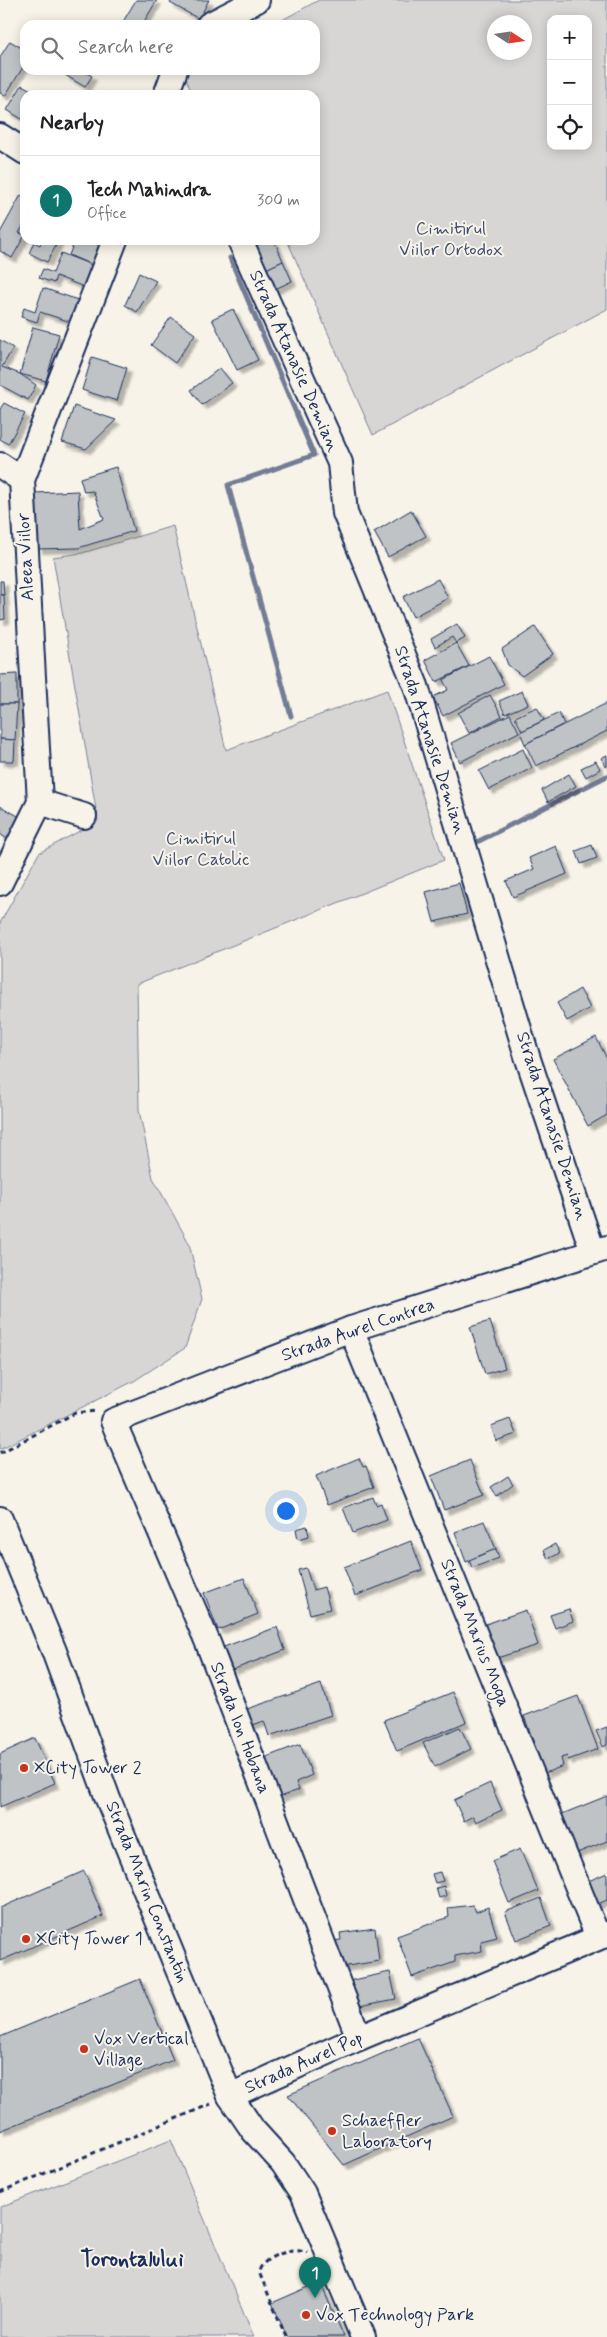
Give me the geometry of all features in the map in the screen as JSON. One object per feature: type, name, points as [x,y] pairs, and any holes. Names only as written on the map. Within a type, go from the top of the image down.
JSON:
[{"type":"street","points":[[219,20],[257,0]]},
{"type":"street","points":[[168,90],[173,75]]},
{"type":"street","points":[[0,136],[20,149]]},
{"type":"street","name":"Aleea Viilor","points":[[0,883],[40,802],[22,480],[113,245]]},
{"type":"street","name":"Strada Atanasie Demian","points":[[242,245],[340,463],[345,513],[416,686],[527,1056],[600,1250]]},
{"type":"street","points":[[0,465],[22,480]]},
{"type":"street","points":[[40,802],[84,816]]},
{"type":"street","name":"Strada Aurel Contrea","points":[[113,1421],[351,1329],[600,1250]]},
{"type":"street","name":"Strada Marius Moga","points":[[351,1329],[602,1936]]},
{"type":"street","name":"Strada Ion Hobana","points":[[113,1421],[208,1643],[359,2038]]},
{"type":"street","name":"Strada Marin Constantin","points":[[0,1519],[54,1651],[108,1799],[230,2096],[253,2130],[283,2163],[303,2193],[363,2337]]},
{"type":"street","name":"Strada Aurel Pop","points":[[230,2096],[359,2038],[602,1936]]},
{"type":"path","points":[[0,1453],[75,1413],[91,1410],[104,1413],[113,1421]]},
{"type":"path","name":"Strada Aurel Pop","points":[[0,2192],[230,2096]]},
{"type":"path","points":[[286,2337],[259,2272],[260,2266],[265,2261],[291,2250],[302,2251],[310,2256]]},
{"type":"green space","name":"Cimitirul Viilor Ortodox","points":[[319,0],[607,0],[607,309],[373,435],[289,245],[320,245],[320,90],[190,90],[185,75],[320,75],[320,20],[282,20]]},
{"type":"green space","name":"Cimitirul Viilor Catolic","points":[[173,526],[226,750],[387,690],[444,860],[137,984],[139,1110],[153,1178],[189,1243],[202,1299],[185,1348],[134,1381],[0,1449],[0,923],[39,853],[98,821],[53,557],[82,553]]},
{"type":"green space","points":[[171,2140],[254,2337],[0,2337],[0,2207]]},
{"type":"building","points":[[136,0],[157,0],[145,20],[124,20]]},
{"type":"building","points":[[172,0],[209,0],[199,19],[170,3]]},
{"type":"building","points":[[10,41],[20,47],[20,72],[5,96],[0,93],[0,57]]},
{"type":"building","points":[[65,75],[92,76],[85,87]]},
{"type":"building","points":[[22,85],[31,90],[20,90],[20,118],[7,110]]},
{"type":"building","points":[[20,197],[20,244],[12,258],[0,251],[0,233]]},
{"type":"building","points":[[33,245],[56,245],[47,262],[29,253]]},
{"type":"building","points":[[73,245],[100,245],[92,265],[69,255]]},
{"type":"building","points":[[257,245],[276,245],[283,261],[262,271],[251,248]]},
{"type":"building","points":[[61,253],[92,265],[84,287],[56,276],[54,283],[39,278],[43,269],[53,273]]},
{"type":"building","points":[[283,261],[292,281],[271,291],[262,271]]},
{"type":"building","points":[[139,273],[156,281],[137,312],[125,305]]},
{"type":"building","points":[[43,288],[78,300],[71,322],[40,312],[37,322],[21,317],[24,308],[35,312]]},
{"type":"building","points":[[233,309],[258,360],[237,370],[212,319]]},
{"type":"building","points":[[171,317],[195,334],[175,363],[151,345]]},
{"type":"building","points":[[33,327],[59,334],[46,381],[20,374]]},
{"type":"building","points":[[0,340],[13,348],[2,367],[20,374],[36,385],[28,400],[0,385]]},
{"type":"building","points":[[92,357],[127,368],[117,401],[82,390]]},
{"type":"building","points":[[220,368],[232,383],[202,405],[191,390]]},
{"type":"building","points":[[4,403],[25,414],[8,444],[0,439],[0,409]]},
{"type":"building","points":[[74,406],[116,420],[86,449],[62,442]]},
{"type":"building","points":[[116,467],[134,531],[78,548],[38,549],[35,493],[78,491],[80,529],[104,519],[93,491],[84,492],[80,478]]},
{"type":"building","points":[[411,510],[426,536],[388,557],[374,532]]},
{"type":"building","points":[[438,579],[448,598],[413,617],[403,597]]},
{"type":"building","points":[[0,581],[3,581],[4,595],[0,595]]},
{"type":"building","points":[[0,595],[4,595],[5,619],[0,620]]},
{"type":"building","points":[[457,624],[465,638],[456,643],[452,637],[435,647],[431,639]]},
{"type":"building","points":[[535,627],[553,654],[522,676],[508,665],[502,649]]},
{"type":"building","points":[[456,643],[469,666],[436,682],[425,660]]},
{"type":"building","points":[[489,656],[504,684],[443,716],[433,697],[448,690],[443,680]]},
{"type":"building","points":[[17,674],[17,704],[0,704],[0,675]]},
{"type":"building","points":[[522,691],[528,704],[505,714],[499,701]]},
{"type":"building","points":[[490,695],[502,716],[469,733],[458,713]]},
{"type":"building","points":[[607,703],[607,731],[536,766],[525,744]]},
{"type":"building","points":[[0,704],[17,704],[15,740],[0,739]]},
{"type":"building","points":[[537,707],[544,720],[522,731],[515,717]]},
{"type":"building","points":[[559,713],[564,724],[525,744],[520,732]]},
{"type":"building","points":[[510,714],[519,732],[460,762],[451,743]]},
{"type":"building","points":[[0,739],[15,740],[14,761],[0,761]]},
{"type":"building","points":[[523,749],[532,768],[489,790],[479,771]]},
{"type":"building","points":[[607,755],[607,766],[606,767],[601,758]]},
{"type":"building","points":[[596,761],[600,769],[586,777],[581,768]]},
{"type":"building","points":[[569,774],[576,786],[548,802],[542,790]]},
{"type":"building","points":[[0,806],[20,817],[7,839],[0,834]]},
{"type":"building","points":[[592,845],[597,858],[581,864],[576,851]]},
{"type":"building","points":[[556,846],[567,874],[513,897],[506,881],[534,869],[529,858]]},
{"type":"building","points":[[459,883],[467,914],[434,922],[426,892]]},
{"type":"building","points":[[580,989],[590,1008],[567,1021],[557,1003]]},
{"type":"building","points":[[596,1037],[607,1059],[607,1115],[588,1126],[553,1059]]},
{"type":"building","points":[[490,1321],[505,1368],[485,1374],[470,1327]]},
{"type":"building","points":[[510,1419],[516,1434],[496,1441],[491,1426]]},
{"type":"building","points":[[359,1458],[363,1467],[366,1466],[374,1487],[327,1505],[316,1476]]},
{"type":"building","points":[[470,1460],[484,1495],[444,1510],[431,1476]]},
{"type":"building","points":[[508,1476],[513,1484],[497,1496],[491,1487]]},
{"type":"building","points":[[373,1497],[376,1505],[381,1503],[387,1520],[353,1533],[343,1508]]},
{"type":"building","points":[[484,1521],[496,1549],[466,1562],[455,1532]]},
{"type":"building","points":[[307,1526],[309,1536],[298,1539],[296,1529]]},
{"type":"building","points":[[411,1541],[422,1570],[355,1596],[344,1567]]},
{"type":"building","points":[[555,1544],[560,1553],[548,1559],[544,1550]]},
{"type":"building","points":[[496,1549],[499,1558],[472,1568],[469,1560]]},
{"type":"building","points":[[306,1568],[313,1590],[324,1587],[330,1609],[310,1614],[298,1570]]},
{"type":"building","points":[[244,1578],[258,1614],[218,1630],[204,1593]]},
{"type":"building","points":[[569,1609],[573,1621],[555,1628],[550,1615]]},
{"type":"building","points":[[526,1610],[538,1645],[497,1658],[483,1625]]},
{"type":"building","points":[[277,1627],[285,1650],[232,1670],[224,1647]]},
{"type":"building","points":[[321,1684],[331,1715],[269,1736],[264,1721],[247,1727],[241,1711]]},
{"type":"building","points":[[453,1692],[466,1722],[397,1751],[384,1720]]},
{"type":"building","points":[[578,1696],[598,1749],[568,1760],[567,1756],[561,1758],[563,1766],[545,1773],[524,1716]]},
{"type":"building","points":[[460,1727],[471,1749],[435,1767],[423,1743]]},
{"type":"building","points":[[607,1727],[607,1745],[603,1747],[596,1731]]},
{"type":"building","name":"XCity Tower 2","points":[[35,1738],[55,1783],[0,1807],[0,1754]]},
{"type":"building","points":[[300,1744],[312,1775],[296,1782],[299,1790],[279,1797],[264,1758]]},
{"type":"building","points":[[490,1783],[502,1810],[476,1822],[473,1816],[464,1821],[454,1800]]},
{"type":"building","points":[[607,1796],[607,1841],[567,1857],[552,1818]]},
{"type":"building","points":[[520,1849],[538,1891],[509,1903],[492,1861]]},
{"type":"building","name":"XCity Tower 1","points":[[84,1871],[103,1916],[0,1961],[0,1908]]},
{"type":"building","points":[[440,1872],[443,1881],[435,1883],[432,1874]]},
{"type":"building","points":[[607,1873],[607,1900],[595,1905],[586,1882]]},
{"type":"building","points":[[444,1886],[446,1896],[439,1898],[436,1888]]},
{"type":"building","points":[[541,1898],[551,1926],[516,1940],[505,1912]]},
{"type":"building","points":[[473,1905],[476,1912],[488,1907],[497,1937],[481,1941],[482,1951],[455,1956],[455,1962],[412,1977],[397,1936],[449,1917],[448,1908]]},
{"type":"building","points":[[375,1928],[379,1961],[335,1968],[331,1941],[341,1940],[340,1933]]},
{"type":"building","points":[[390,1972],[396,1999],[354,2007],[349,1981]]},
{"type":"building","name":"Vox Vertical Village","points":[[140,1979],[173,2060],[0,2131],[0,2037]]},
{"type":"building","points":[[418,2038],[453,2116],[344,2165],[288,2095]]},
{"type":"building","name":"Vox Technology Park","points":[[320,2282],[344,2337],[287,2337],[272,2303]]},
{"type":"waterway","points":[[230,258],[314,455],[228,485],[291,716]]},
{"type":"waterway","points":[[475,843],[607,776]]},
{"type":"place","name":"XCity Tower 2","points":[[24,1768]]},
{"type":"place","name":"XCity Tower 1","points":[[26,1939]]},
{"type":"place","name":"Vox Vertical Village","points":[[84,2049]]},
{"type":"place","name":"Schaeffler Laboratory","points":[[332,2131]]},
{"type":"place","name":"Tech Mahindra","points":[[315,2298]]},
{"type":"place","name":"Vox Technology Park","points":[[306,2315]]},
{"type":"district","name":"Torontalului","points":[[132,2260]]}]
